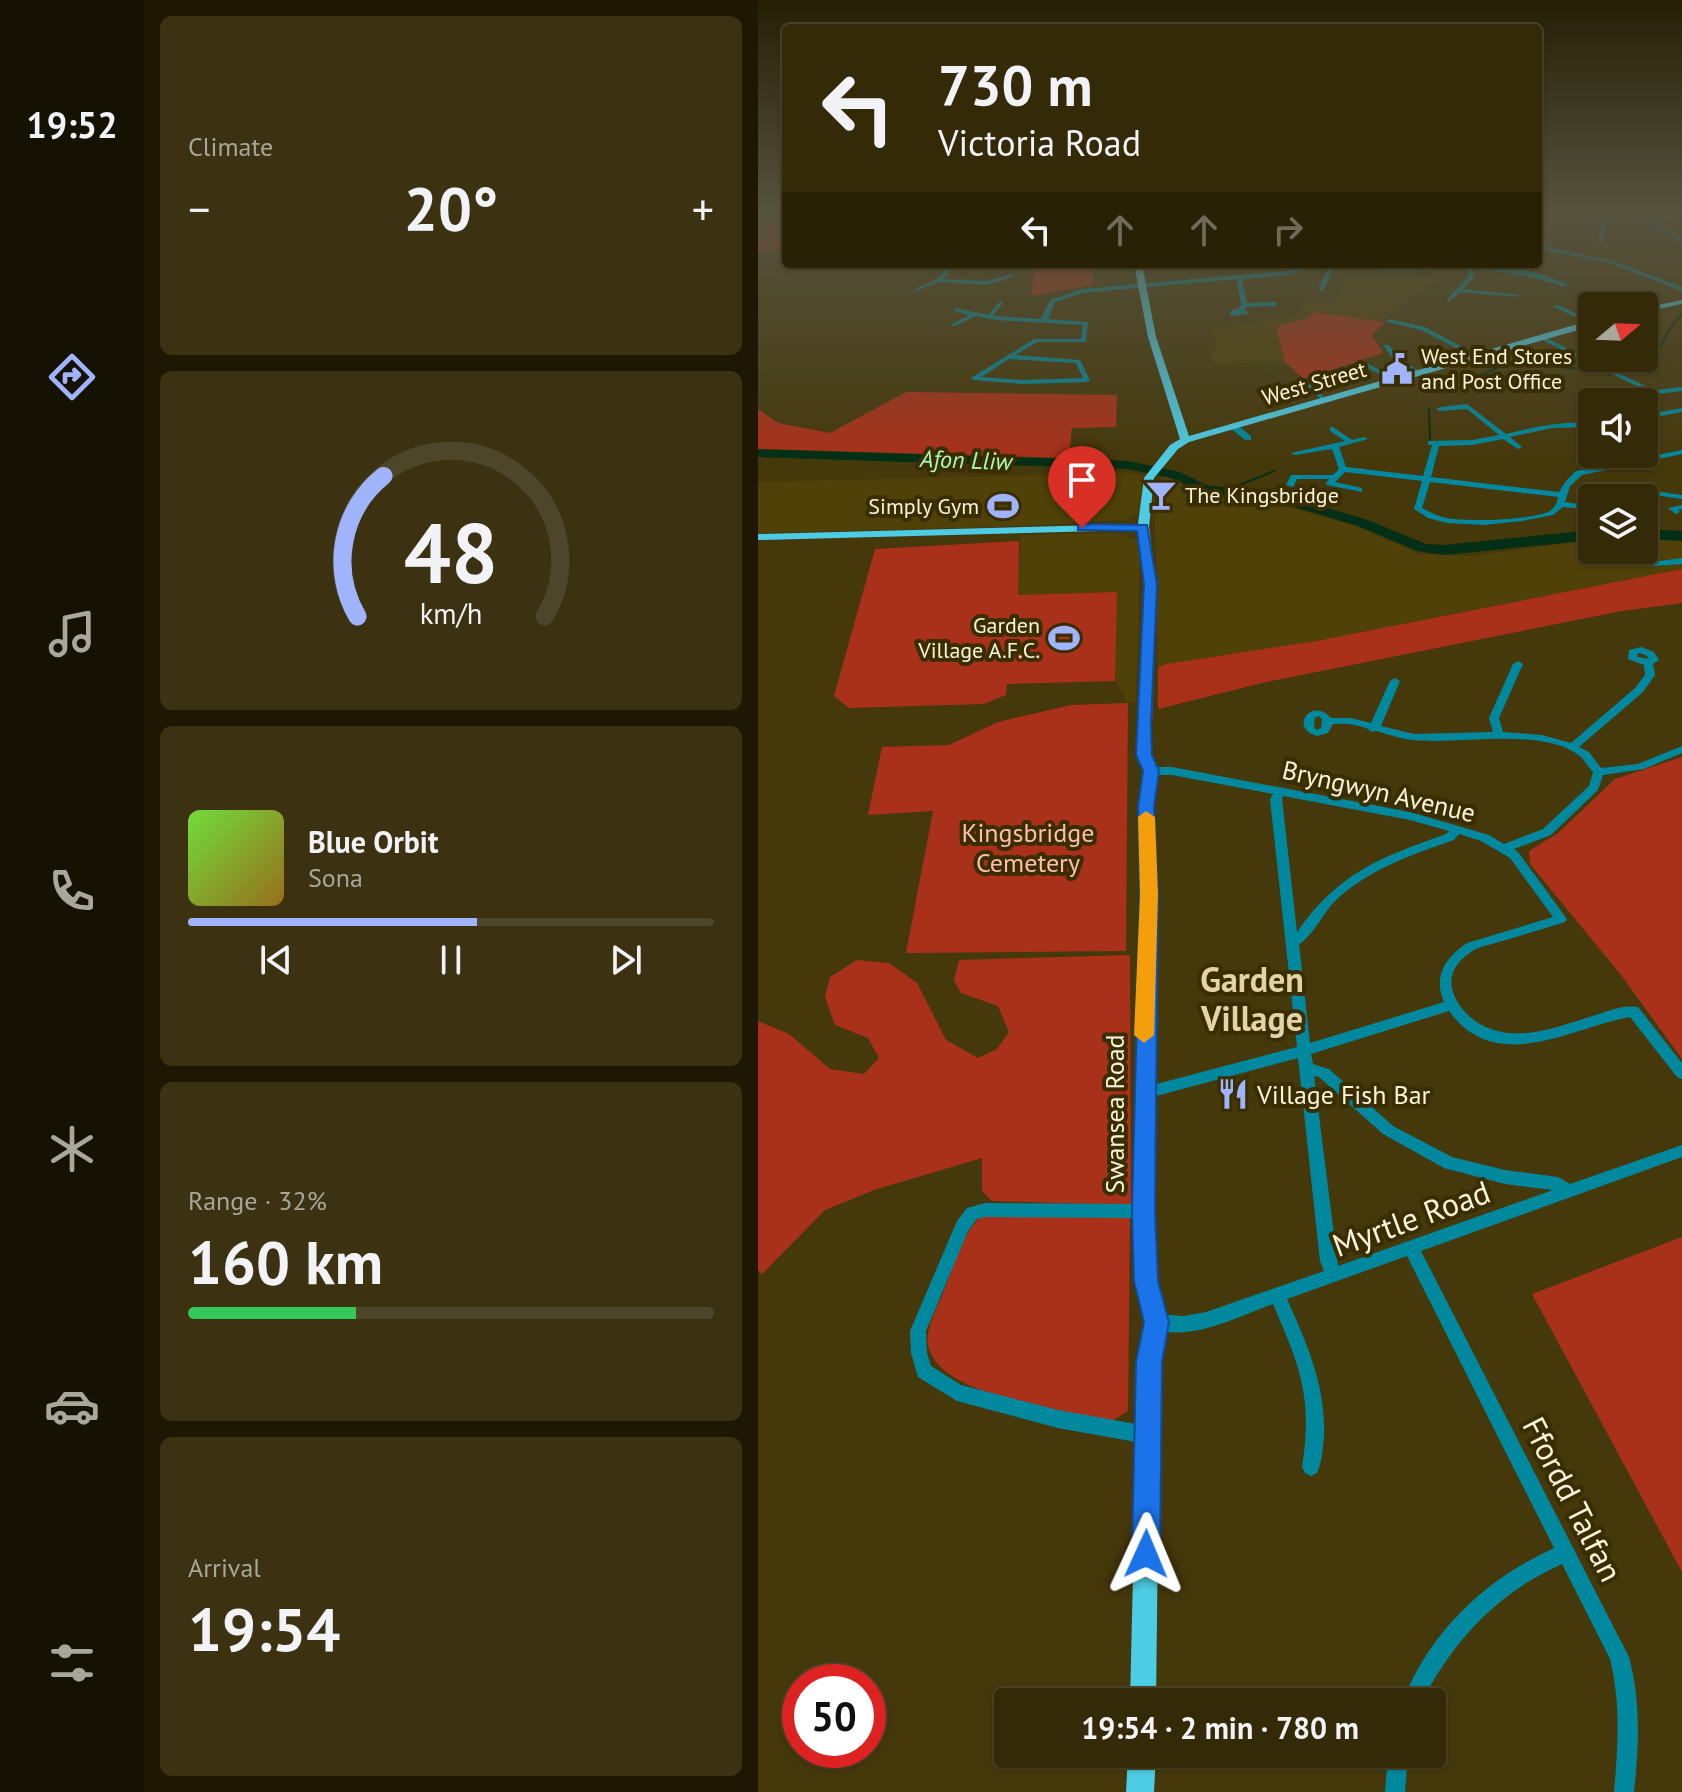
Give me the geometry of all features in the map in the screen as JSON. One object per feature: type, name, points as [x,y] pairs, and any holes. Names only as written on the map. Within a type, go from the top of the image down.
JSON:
[{"type":"main road","points":[[1143,295],[1152,337],[1185,440]]},
{"type":"main road","points":[[1658,307],[1682,302]]},
{"type":"main road","name":"West Street","points":[[1185,440],[1578,327]]},
{"type":"main road","name":"Swansea Road","points":[[1143,1688],[1149,1362],[1157,1322],[1146,1281],[1144,1211],[1146,784],[1151,771],[1144,755],[1150,584],[1143,527],[1149,478],[1185,440]]},
{"type":"main road","points":[[758,537],[1143,527]]},
{"type":"main road","points":[[1140,1792],[1141,1768]]},
{"type":"street","points":[[1044,320],[1057,298],[1072,295]]},
{"type":"street","points":[[1241,295],[1243,308],[1267,308],[1275,304]]},
{"type":"street","points":[[1449,300],[1454,295]]},
{"type":"street","points":[[989,317],[1000,303]]},
{"type":"street","points":[[1556,306],[1578,317]]},
{"type":"street","points":[[956,310],[989,317],[1086,323],[1084,341],[1036,340],[1008,357],[974,378],[1023,382],[1088,379],[1078,361],[1008,357]]},
{"type":"street","points":[[953,325],[974,315]]},
{"type":"street","points":[[1389,321],[1423,328],[1474,355]]},
{"type":"street","points":[[1540,337],[1656,392],[1682,389]]},
{"type":"street","points":[[1391,347],[1398,361],[1418,372]]},
{"type":"street","points":[[1322,398],[1304,381],[1365,364],[1393,379]]},
{"type":"street","points":[[1440,409],[1468,406],[1518,447]]},
{"type":"street","points":[[1658,414],[1682,410]]},
{"type":"street","points":[[1578,424],[1559,423],[1464,447],[1432,443],[1418,509],[1437,517],[1493,522],[1553,513],[1579,473],[1596,468]]},
{"type":"street","points":[[1233,426],[1248,438]]},
{"type":"street","points":[[1333,429],[1351,442]]},
{"type":"street","points":[[1295,453],[1310,454],[1364,439]]},
{"type":"street","points":[[1297,440],[1310,454]]},
{"type":"street","points":[[1335,446],[1343,469]]},
{"type":"street","points":[[1658,455],[1682,452]]},
{"type":"street","points":[[1672,454],[1682,461]]},
{"type":"street","points":[[1343,469],[1475,481],[1578,504]]},
{"type":"street","points":[[1343,469],[1330,481],[1332,486],[1359,490]]},
{"type":"street","points":[[1290,485],[1294,477],[1306,474],[1336,477]]},
{"type":"street","points":[[1658,495],[1682,497]]},
{"type":"street","points":[[1658,564],[1682,561]]},
{"type":"street","points":[[1573,747],[1639,690],[1650,675],[1648,663]]},
{"type":"street","points":[[1499,737],[1494,718],[1512,668]]},
{"type":"street","points":[[1374,729],[1395,681]]},
{"type":"street","points":[[1330,721],[1413,737],[1536,737],[1573,747],[1592,760],[1598,772],[1594,787],[1547,832],[1506,848]]},
{"type":"street","points":[[1598,772],[1640,767],[1682,749]]},
{"type":"street","name":"Bryngwyn Avenue","points":[[1151,771],[1172,771],[1279,791],[1458,829],[1506,848],[1522,863],[1561,919],[1471,946],[1458,954],[1445,979],[1451,1005]]},
{"type":"street","points":[[1279,791],[1276,799],[1328,1261],[1334,1276]]},
{"type":"street","points":[[1292,942],[1300,938],[1333,895],[1355,875],[1450,837],[1458,829]]},
{"type":"street","points":[[1145,1093],[1306,1050],[1451,1005],[1478,1029],[1499,1038],[1519,1041],[1550,1037],[1633,1011],[1682,1073]]},
{"type":"street","points":[[1308,1068],[1324,1073],[1388,1130],[1449,1163],[1505,1177],[1558,1184],[1569,1191]]},
{"type":"street","name":"Myrtle Road","points":[[1157,1322],[1197,1323],[1682,1151]]},
{"type":"street","points":[[1144,1211],[1070,1208],[972,1213],[962,1226],[918,1331],[924,1371],[957,1393],[1058,1419],[1147,1435]]},
{"type":"street","name":"Ffordd Talfan","points":[[1411,1247],[1619,1657],[1625,1676],[1631,1723],[1624,1792]]},
{"type":"street","points":[[1278,1296],[1316,1393],[1317,1434],[1311,1467]]},
{"type":"street","points":[[1420,1688],[1447,1637],[1469,1613],[1542,1562],[1566,1552]]},
{"type":"street","points":[[1395,1792],[1397,1768]]},
{"type":"shaded area","points":[[1338,295],[1417,295],[1388,316],[1372,335],[1383,353],[1380,355],[1303,379],[1285,362],[1214,364],[1210,350],[1218,348],[1212,330],[1294,316],[1307,301],[1333,303]]},
{"type":"shaded area","points":[[1075,468],[1143,475],[1139,513],[1123,520],[1023,526],[758,533],[758,482],[1072,474]]},
{"type":"shaded area","points":[[1165,471],[1197,487],[1193,490],[1204,495],[1271,502],[1358,527],[1420,554],[1471,556],[1578,542],[1578,564],[1658,564],[1658,539],[1682,540],[1682,569],[1315,641],[1158,667],[1157,489]]},
{"type":"shaded area","points":[[1116,533],[1140,540],[1136,702],[1128,703],[1115,681],[1116,592],[1017,595],[1021,535]]},
{"type":"green space","points":[[1313,312],[1385,322],[1372,335],[1383,353],[1303,379],[1285,362],[1276,327],[1309,318]]},
{"type":"green space","points":[[906,392],[1117,395],[1116,427],[1072,428],[1069,458],[758,449],[758,409],[778,423],[830,433]]},
{"type":"green space","points":[[1019,541],[1018,595],[1117,592],[1115,681],[1007,684],[1006,695],[984,704],[849,708],[834,696],[875,549]]},
{"type":"green space","points":[[1682,569],[1682,603],[1622,611],[1266,682],[1158,709],[1158,667],[1167,664],[1316,641]]},
{"type":"green space","name":"Kingsbridge Cemetery","points":[[1128,703],[1126,951],[906,953],[933,811],[868,815],[882,747],[949,745],[998,722],[1071,705]]},
{"type":"green space","points":[[1682,757],[1682,1059],[1621,975],[1530,864],[1529,851],[1558,833],[1615,779]]},
{"type":"green space","points":[[1130,955],[1131,1205],[992,1201],[982,1191],[982,1158],[874,1190],[825,1210],[762,1274],[758,1270],[758,1021],[789,1034],[830,1069],[864,1074],[879,1058],[868,1038],[835,1025],[825,997],[830,977],[857,960],[889,963],[917,983],[946,1040],[978,1058],[997,1049],[1009,1032],[998,1006],[961,993],[954,980],[959,960]]},
{"type":"green space","points":[[986,1213],[1130,1214],[1128,1411],[1112,1421],[1036,1406],[978,1389],[954,1377],[937,1363],[928,1345],[930,1325],[965,1238]]},
{"type":"green space","points":[[1682,1237],[1682,1572],[1532,1294]]},
{"type":"waterway","points":[[1658,350],[1682,314]]},
{"type":"waterway","points":[[1480,376],[1507,363],[1578,369]]},
{"type":"waterway","points":[[1429,408],[1430,440]]},
{"type":"waterway","name":"Afon Lliw","points":[[758,453],[1128,465],[1175,475],[1203,489],[1275,497],[1363,523],[1423,548],[1444,550],[1578,536]]},
{"type":"waterway","points":[[1227,490],[1274,471]]},
{"type":"waterway","name":"Afon Lliw","points":[[1658,535],[1682,536]]},
{"type":"slow traffic","points":[[1144,1035],[1149,895],[1146,817]]},
{"type":"place","name":"West End Stores and Post Office","points":[[1397,369]]},
{"type":"place","name":"The Kingsbridge","points":[[1161,495]]},
{"type":"place","name":"Simply Gym","points":[[1003,506]]},
{"type":"place","name":"Garden Village A.F.C.","points":[[1064,638]]},
{"type":"place","name":"Village Fish Bar","points":[[1233,1094]]},
{"type":"district","name":"Garden Village","points":[[1252,998]]},
{"type":"route","points":[[1082,528],[1143,527],[1150,584],[1144,725],[1144,755],[1151,771],[1146,784],[1149,895],[1144,1035],[1144,1211],[1146,1281],[1157,1322],[1149,1362],[1146,1554]]}]
